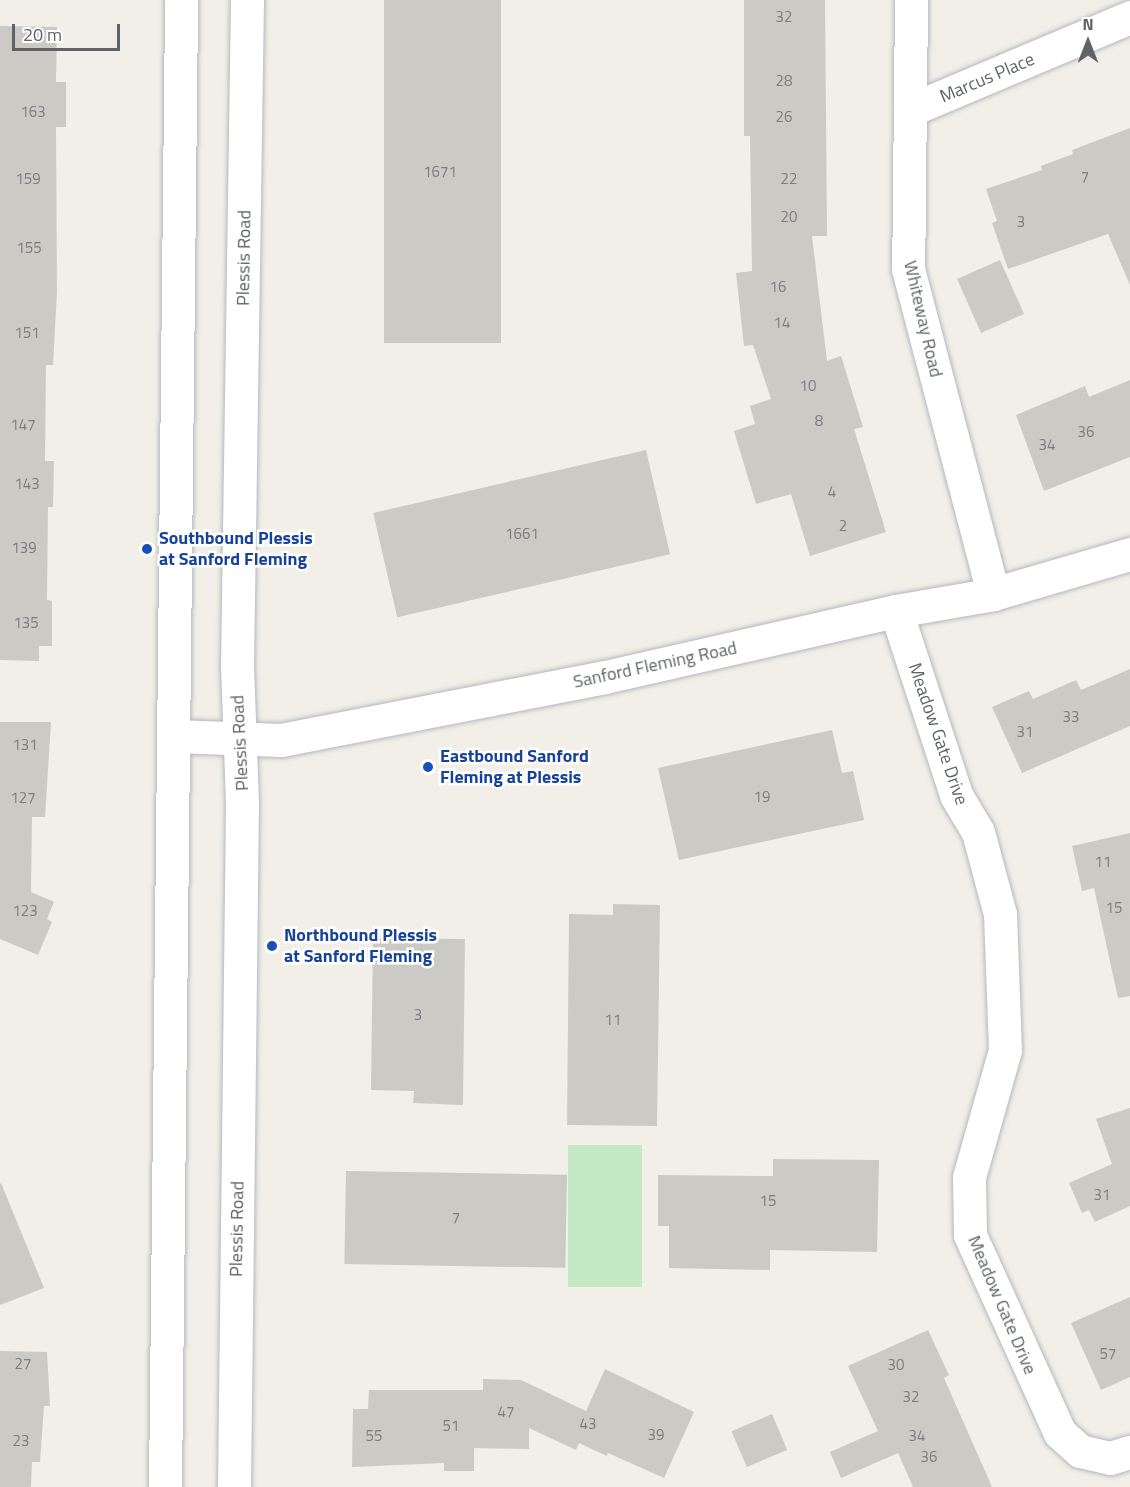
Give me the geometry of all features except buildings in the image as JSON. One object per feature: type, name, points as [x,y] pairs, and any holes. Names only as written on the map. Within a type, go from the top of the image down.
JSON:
[{"type":"main road","points":[[165,1487],[181,0]]},
{"type":"main road","name":"Plessis Road","points":[[234,1487],[242,802],[238,740],[248,0]]},
{"type":"main road","name":"Whiteway Road","points":[[911,0],[908,269],[993,594]]},
{"type":"main road","name":"Marcus Place","points":[[910,110],[1130,17]]},
{"type":"main road","name":"Sanford Fleming Road","points":[[174,736],[238,740],[281,740],[304,736],[605,677],[896,611],[993,594],[1130,554]]},
{"type":"main road","name":"Meadow Gate Drive","points":[[896,611],[956,795],[978,832],[1000,914],[1005,1050],[969,1177],[970,1235],[1060,1433],[1080,1451],[1110,1458],[1130,1452]]},
{"type":"green space","points":[[568,1145],[642,1145],[642,1287],[568,1287]]},
{"type":"place","name":"Southbound Plessis at Sanford Fleming","points":[[147,549]]},
{"type":"place","name":"Eastbound Sanford Fleming at Plessis","points":[[428,767]]},
{"type":"place","name":"Northbound Plessis at Sanford Fleming","points":[[272,946]]}]
